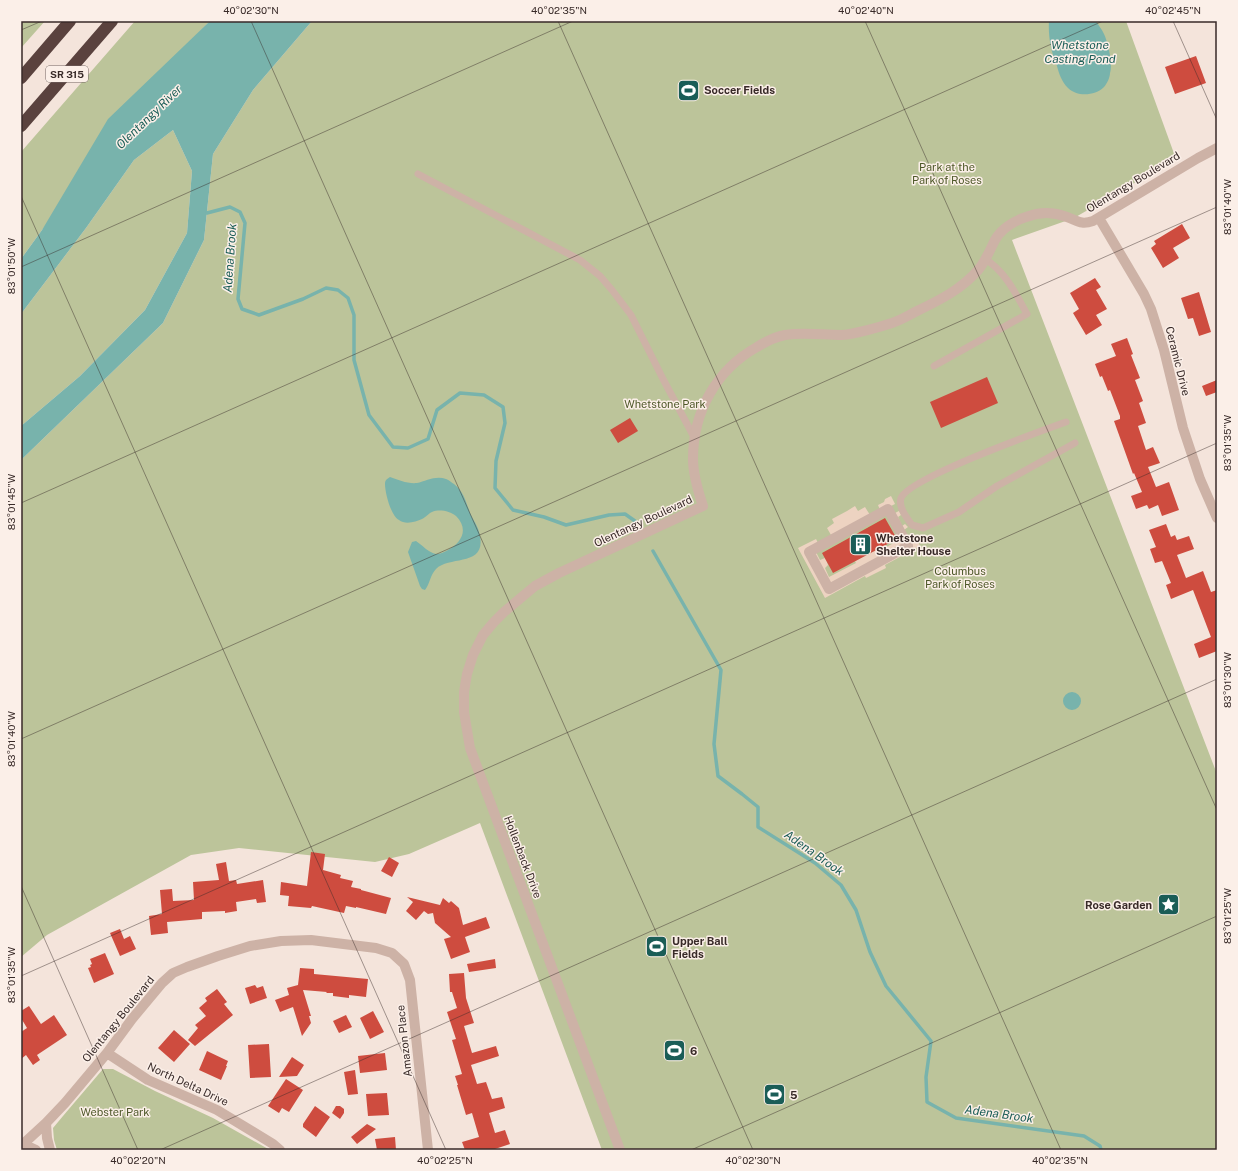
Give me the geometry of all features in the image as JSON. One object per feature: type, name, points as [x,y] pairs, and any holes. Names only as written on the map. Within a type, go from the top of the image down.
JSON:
[{"type":"highway","name":"SR 315","points":[[21,78],[70,21]]},
{"type":"highway","name":"SR 315","points":[[21,126],[112,21]]},
{"type":"street","name":"Olentangy Boulevard","points":[[535,586],[559,573],[703,506],[696,484],[693,460],[694,437],[698,417],[706,398],[722,375],[731,365],[747,352],[765,342],[784,336],[806,334],[851,334],[893,323],[952,293],[968,281],[980,268],[996,239],[1003,230],[1026,216],[1040,213],[1054,214],[1067,217],[1079,223],[1093,221],[1217,148]]},
{"type":"street","name":"Ceramic Drive","points":[[1098,218],[1144,294],[1151,309],[1164,350],[1183,428],[1200,479],[1217,518]]},
{"type":"street","points":[[888,509],[908,546],[829,589],[809,552],[888,509]]},
{"type":"street","name":"Hollenback Drive","points":[[535,586],[504,612],[483,635],[467,674],[464,692],[466,728],[470,748],[478,771],[620,1150]]},
{"type":"street","name":"Olentangy Boulevard","points":[[22,1145],[65,1103],[107,1053],[132,1019],[162,983],[173,973],[250,946],[281,941],[311,940],[376,948]]},
{"type":"street","name":"Amazon Place","points":[[376,948],[392,953],[400,960],[404,964],[410,980],[428,1150]]},
{"type":"street","name":"North Delta Drive","points":[[107,1053],[148,1080],[217,1110],[273,1144],[280,1150]]},
{"type":"street","points":[[46,1123],[47,1138],[50,1150]]},
{"type":"street","points":[[22,1145],[36,1150]]},
{"type":"lane","points":[[418,174],[580,260],[600,276],[631,315],[694,437]]},
{"type":"lane","points":[[934,366],[1027,314],[999,269],[993,263],[985,259]]},
{"type":"lane","points":[[1066,422],[926,478],[907,490],[900,499],[901,507],[912,525],[923,528],[959,512],[1002,483],[1075,443]]},
{"type":"green space","points":[[21,21],[45,21],[21,48]]},
{"type":"green space","points":[[135,21],[210,21],[187,45],[21,259],[21,152]]},
{"type":"green space","name":"Whetstone Park","points":[[312,21],[1126,21],[1176,159],[1074,218],[1012,240],[1217,774],[1217,1150],[602,1150],[480,823],[409,854],[375,862],[239,848],[191,855],[47,935],[21,957],[21,460],[163,323],[204,240],[213,154],[253,90]]},
{"type":"green space","points":[[173,130],[192,171],[187,233],[145,310],[80,376],[21,426],[21,314],[86,228],[134,160]]},
{"type":"green space","name":"Webster Park","points":[[103,1069],[113,1069],[155,1091],[213,1118],[270,1150],[57,1150],[53,1128]]},
{"type":"shaded area","points":[[891,496],[895,504],[891,506],[895,513],[899,511],[901,515],[898,517],[902,526],[905,524],[908,527],[904,530],[910,539],[919,535],[922,540],[918,542],[920,546],[885,565],[886,568],[866,578],[865,576],[825,598],[798,548],[816,539],[818,543],[831,535],[827,528],[834,523],[832,519],[855,506],[858,511],[865,507],[870,515],[880,510],[878,505],[884,502],[885,499]],"holes":[[[887,513],[901,539],[879,551],[878,549],[855,561],[856,563],[829,577],[825,568],[828,565],[825,558],[820,560],[816,552]]]},
{"type":"water","name":"Olentangy River","points":[[210,21],[312,21],[253,90],[213,154],[204,240],[163,323],[21,460],[21,426],[80,376],[145,310],[187,233],[192,171],[173,130],[134,160],[86,228],[21,314],[21,259],[42,230],[108,119]]},
{"type":"water","name":"Whetstone Casting Pond","points":[[1049,21],[1096,21],[1106,38],[1111,64],[1108,80],[1105,86],[1100,90],[1091,94],[1076,93],[1068,88],[1062,81],[1052,50]]},
{"type":"water","points":[[390,477],[403,482],[414,483],[435,478],[448,480],[462,492],[479,532],[481,543],[478,551],[473,556],[466,559],[450,562],[436,569],[432,574],[425,590],[420,586],[408,552],[412,542],[416,541],[428,551],[433,553],[441,553],[453,547],[457,543],[462,535],[462,526],[456,516],[448,512],[441,511],[432,512],[422,519],[414,522],[401,522],[393,514],[386,493],[385,482]]},
{"type":"water","points":[[1068,692],[1076,692],[1081,697],[1079,708],[1076,710],[1068,710],[1063,705],[1063,697]]},
{"type":"building","points":[[1196,56],[1206,83],[1175,94],[1165,67]]},
{"type":"building","points":[[1182,224],[1190,238],[1173,248],[1179,258],[1163,268],[1151,248],[1156,244],[1154,241]]},
{"type":"building","points":[[1095,278],[1101,287],[1096,290],[1107,309],[1096,315],[1102,325],[1086,335],[1073,313],[1079,309],[1070,293]]},
{"type":"building","points":[[1199,292],[1211,332],[1199,336],[1193,318],[1188,319],[1181,298]]},
{"type":"building","points":[[1127,338],[1133,354],[1131,355],[1140,378],[1135,380],[1143,401],[1139,403],[1146,423],[1138,426],[1146,450],[1153,447],[1160,463],[1148,467],[1156,487],[1169,482],[1179,510],[1162,516],[1158,505],[1149,509],[1147,505],[1136,509],[1131,496],[1142,492],[1134,473],[1133,474],[1114,421],[1120,419],[1120,416],[1110,390],[1108,391],[1095,364],[1116,356],[1111,344]]},
{"type":"building","points":[[987,377],[998,403],[941,428],[930,402]]},
{"type":"building","points":[[1217,380],[1217,392],[1206,396],[1202,386]]},
{"type":"building","points":[[630,418],[638,431],[618,443],[610,430]]},
{"type":"building","name":"Whetstone Shelter House","points":[[885,518],[897,539],[833,573],[822,553]]},
{"type":"building","points":[[1166,524],[1171,537],[1175,535],[1177,540],[1189,536],[1194,549],[1177,555],[1186,578],[1203,571],[1211,592],[1217,590],[1217,651],[1199,658],[1194,644],[1211,637],[1193,590],[1171,599],[1166,585],[1171,583],[1162,561],[1155,563],[1150,549],[1156,547],[1149,530]]},
{"type":"building","points":[[311,852],[325,854],[323,870],[341,875],[340,878],[353,881],[351,887],[391,898],[386,914],[346,906],[344,913],[312,906],[311,908],[288,906],[289,896],[280,895],[281,882],[307,886]]},
{"type":"building","points":[[389,857],[399,863],[392,877],[381,871]]},
{"type":"building","points":[[226,862],[229,881],[236,880],[237,884],[263,880],[266,902],[257,903],[256,899],[236,902],[237,911],[225,913],[225,911],[202,912],[202,919],[167,922],[168,933],[151,935],[149,916],[162,914],[160,890],[172,889],[173,901],[194,900],[193,882],[219,880],[216,864]]},
{"type":"building","points":[[407,897],[440,905],[443,898],[449,903],[451,901],[459,908],[463,925],[486,917],[490,928],[465,937],[470,952],[451,959],[444,939],[451,937],[435,923],[433,913],[428,914],[424,911],[416,920],[406,911],[413,902]]},
{"type":"building","points":[[120,929],[124,939],[130,936],[136,949],[120,956],[110,933]]},
{"type":"building","points":[[105,953],[114,974],[94,983],[88,968],[91,967],[90,965],[92,964],[90,959]]},
{"type":"building","points":[[495,959],[496,968],[469,972],[467,964]]},
{"type":"building","points":[[300,968],[314,969],[314,974],[368,979],[366,997],[349,995],[349,998],[333,996],[333,993],[303,990],[311,1016],[309,1016],[311,1023],[302,1036],[293,1007],[280,1012],[275,1000],[289,995],[287,988],[298,985]]},
{"type":"building","points":[[464,973],[466,998],[474,1023],[464,1026],[472,1053],[496,1046],[499,1056],[471,1065],[477,1084],[486,1082],[492,1099],[502,1097],[505,1108],[489,1113],[495,1133],[505,1130],[510,1144],[492,1150],[465,1150],[462,1142],[479,1137],[472,1113],[466,1115],[457,1085],[455,1076],[462,1074],[452,1040],[456,1039],[447,1012],[457,1008],[452,992],[450,992],[449,974]]},
{"type":"building","points":[[255,985],[257,988],[263,986],[267,998],[250,1004],[245,988]]},
{"type":"building","points":[[217,989],[227,1002],[224,1004],[233,1015],[195,1046],[188,1040],[198,1028],[195,1025],[206,1016],[199,1008],[207,1001],[205,998]]},
{"type":"building","points":[[29,1006],[41,1024],[54,1015],[67,1035],[37,1055],[40,1060],[33,1065],[26,1055],[21,1059],[21,1032],[27,1028],[21,1018],[21,1011]]},
{"type":"building","points":[[373,1011],[384,1032],[370,1039],[360,1018]]},
{"type":"building","points":[[346,1015],[352,1027],[339,1033],[333,1021]]},
{"type":"building","points":[[174,1030],[190,1044],[174,1062],[158,1048]]},
{"type":"building","points":[[269,1044],[271,1077],[250,1078],[248,1045]]},
{"type":"building","points":[[207,1051],[228,1061],[221,1080],[199,1070]]},
{"type":"building","points":[[385,1053],[387,1070],[360,1073],[358,1056]]},
{"type":"building","points":[[292,1057],[304,1065],[297,1076],[279,1077]]},
{"type":"building","points":[[355,1070],[358,1094],[348,1095],[344,1072]]},
{"type":"building","points":[[286,1079],[303,1090],[289,1112],[282,1108],[279,1113],[268,1106]]},
{"type":"building","points":[[387,1093],[389,1115],[368,1116],[366,1094]]},
{"type":"building","points":[[315,1106],[330,1117],[316,1137],[303,1127],[303,1124]]},
{"type":"building","points":[[336,1106],[340,1106],[344,1109],[344,1113],[340,1119],[332,1113]]},
{"type":"building","points":[[367,1124],[376,1129],[357,1144],[351,1137]]},
{"type":"building","points":[[395,1137],[396,1150],[377,1150],[375,1139]]},
{"type":"waterway","name":"Adena Brook","points":[[207,213],[230,207],[240,212],[245,223],[238,299],[242,309],[259,315],[303,299],[326,288],[338,290],[348,298],[354,315],[354,360],[369,415],[393,447],[408,448],[428,439],[437,410],[460,393],[484,395],[503,407],[505,423],[496,461],[495,488],[513,510],[544,517],[566,525],[609,515],[625,514],[635,521]]},
{"type":"waterway","name":"Adena Brook","points":[[653,551],[721,670],[714,744],[718,776],[758,807],[758,827],[815,863],[841,885],[856,910],[870,952],[886,986],[931,1041],[926,1077],[927,1102],[956,1118],[1084,1136],[1100,1146],[1101,1150]]},
{"type":"place","name":"Soccer Fields","points":[[688,90]]},
{"type":"place","name":"Whetstone Shelter House","points":[[860,544]]},
{"type":"place","name":"Rose Garden","points":[[1168,905]]},
{"type":"place","name":"Upper Ball Fields","points":[[656,947]]},
{"type":"place","name":"6","points":[[675,1051]]},
{"type":"place","name":"5","points":[[774,1095]]},
{"type":"park label","name":"Park at the Park of Roses","points":[[947,173]]},
{"type":"park label","name":"Columbus Park of Roses","points":[[960,577]]}]
